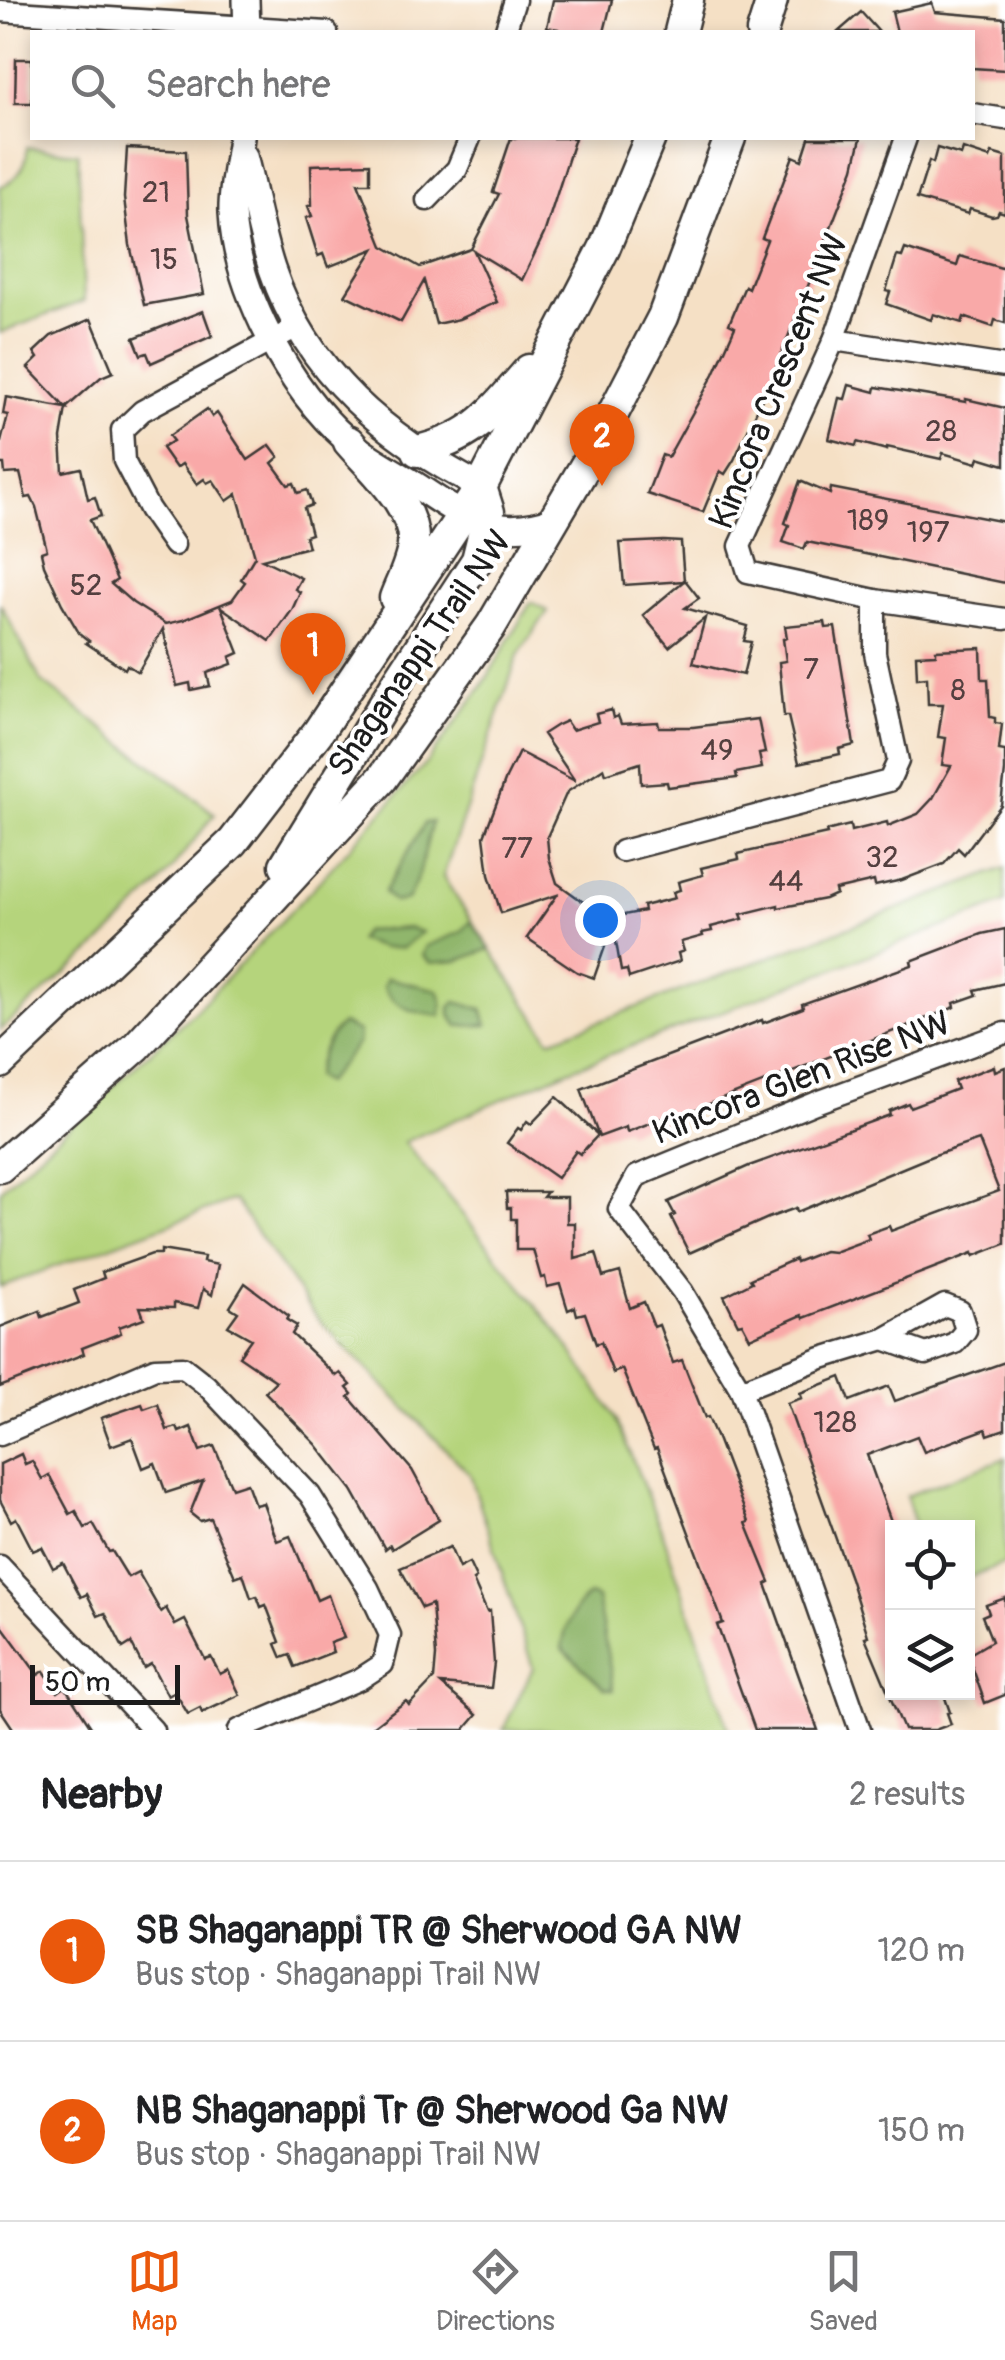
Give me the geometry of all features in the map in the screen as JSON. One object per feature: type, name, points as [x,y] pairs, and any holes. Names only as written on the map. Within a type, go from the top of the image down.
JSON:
[{"type":"main road","points":[[680,30],[688,0]]},
{"type":"main road","points":[[763,30],[772,0]]},
{"type":"main road","name":"Shaganappi Trail NW","points":[[481,487],[604,249],[649,140]]},
{"type":"main road","name":"Shaganappi Trail NW","points":[[0,1167],[136,1047],[382,779],[491,626],[556,518],[663,317],[729,140]]},
{"type":"main road","points":[[418,451],[462,438],[482,422],[554,342]]},
{"type":"main road","points":[[349,442],[402,506],[412,528],[413,546],[383,634]]},
{"type":"main road","points":[[244,931],[477,560],[476,521],[487,500],[481,487]]},
{"type":"main road","name":"Shaganappi Trail NW","points":[[0,1062],[233,842],[318,732],[383,634],[476,521]]},
{"type":"street","points":[[0,11],[247,30],[246,0]]},
{"type":"street","points":[[505,30],[514,0]]},
{"type":"street","points":[[975,114],[1005,119]]},
{"type":"street","points":[[240,140],[232,212],[246,278],[272,340],[306,394],[349,442],[476,521],[506,530],[530,528],[556,518]]},
{"type":"street","points":[[240,140],[272,269],[312,351],[370,417],[418,451],[481,487]]},
{"type":"street","points":[[427,200],[457,170],[469,140]]},
{"type":"street","name":"Kincora Crescent NW","points":[[905,140],[834,340],[740,546],[748,572],[875,600],[1005,620]]},
{"type":"street","points":[[174,545],[149,509],[124,461],[122,430],[142,411],[298,326]]},
{"type":"street","points":[[834,340],[1005,366]]},
{"type":"street","points":[[622,851],[889,780],[898,761],[875,653],[875,600]]},
{"type":"street","name":"Kincora Glen Rise NW","points":[[860,1730],[741,1390],[682,1291],[619,1210],[637,1176],[815,1103],[1005,1032]]},
{"type":"street","points":[[741,1390],[822,1358],[884,1340]]},
{"type":"street","points":[[0,1435],[155,1368],[183,1367],[206,1385],[310,1495],[368,1588],[390,1636],[383,1664],[360,1680],[238,1730]]},
{"type":"street","points":[[0,1566],[153,1730]]},
{"type":"green space","points":[[27,147],[78,153],[84,301],[0,333],[0,187],[20,172]]},
{"type":"green space","points":[[531,602],[548,611],[518,655],[443,877],[550,1040],[1005,868],[1005,903],[564,1072],[404,1142],[560,1335],[615,1416],[663,1534],[729,1730],[503,1730],[533,1668],[470,1474],[317,1318],[234,1200],[0,1287],[0,1190],[198,1008],[427,762],[481,688]]},
{"type":"green space","points":[[0,603],[41,681],[215,814],[158,886],[95,948],[0,1030]]},
{"type":"green space","points":[[432,822],[419,875],[407,900],[394,902],[384,892],[425,823]]},
{"type":"green space","points":[[471,921],[490,949],[457,961],[430,963],[422,955],[426,946],[461,932]]},
{"type":"green space","points":[[408,928],[422,932],[402,948],[382,948],[358,940],[364,931]]},
{"type":"green space","points":[[387,978],[438,990],[441,1016],[400,1005],[383,987]]},
{"type":"green space","points":[[456,1002],[482,1009],[487,1025],[458,1026],[450,1015],[450,1007]]},
{"type":"green space","points":[[342,1024],[359,1032],[358,1043],[325,1083],[315,1077],[318,1062]]},
{"type":"green space","points":[[1005,1458],[1005,1563],[975,1575],[975,1520],[914,1520],[906,1496]]},
{"type":"green space","points":[[589,1595],[597,1598],[614,1690],[604,1688],[562,1648],[570,1618]]},
{"type":"building","points":[[553,0],[612,0],[604,30],[547,27]]},
{"type":"building","points":[[932,3],[935,12],[1005,18],[1005,70],[975,68],[975,30],[896,30],[892,12]]},
{"type":"building","points":[[861,12],[877,30],[840,30]]},
{"type":"building","points":[[16,59],[30,59],[30,103],[15,103]]},
{"type":"building","points":[[510,140],[574,140],[544,234],[522,280],[474,251],[497,302],[459,319],[436,324],[424,281],[401,322],[345,295],[374,249],[328,267],[323,254],[318,256],[306,218],[312,216],[308,206],[312,205],[311,165],[370,163],[370,183],[358,183],[383,246],[420,267],[471,249],[499,194],[493,192]]},
{"type":"building","points":[[808,140],[861,140],[854,168],[774,373],[734,460],[725,474],[720,471],[703,512],[647,494],[662,455],[668,457],[714,374],[735,327],[729,324],[767,240],[762,238],[793,156],[802,160]]},
{"type":"building","points":[[127,148],[186,151],[188,215],[204,294],[144,305],[124,198]]},
{"type":"building","points":[[937,148],[961,155],[963,149],[990,158],[992,153],[1005,157],[1005,213],[999,211],[992,216],[970,209],[968,214],[917,199]]},
{"type":"building","points":[[905,249],[957,266],[960,256],[1005,269],[1005,323],[995,320],[993,327],[964,317],[962,323],[933,314],[931,320],[886,304],[897,256],[902,257]]},
{"type":"building","points":[[203,311],[212,336],[151,363],[147,353],[141,355],[134,338]]},
{"type":"building","points":[[91,319],[113,372],[101,377],[66,408],[28,368],[38,358],[34,352],[51,336]]},
{"type":"building","points":[[849,385],[875,392],[876,387],[966,399],[1005,408],[1005,465],[979,457],[977,463],[943,453],[941,459],[829,439],[839,398],[845,399]]},
{"type":"building","points":[[6,397],[66,408],[61,438],[63,472],[81,468],[88,499],[95,497],[101,516],[90,520],[117,580],[111,584],[166,624],[232,600],[245,582],[241,579],[255,556],[237,494],[227,501],[213,480],[207,483],[204,479],[197,484],[182,464],[176,468],[162,448],[173,441],[169,436],[207,409],[212,417],[217,413],[248,460],[270,445],[279,457],[272,463],[288,485],[294,483],[298,493],[307,490],[312,505],[304,508],[311,534],[305,536],[308,547],[262,559],[301,578],[292,610],[270,641],[221,607],[239,653],[230,657],[232,664],[207,673],[210,686],[191,690],[190,683],[177,686],[163,629],[138,672],[127,665],[125,669],[86,643],[89,641],[79,633],[62,604],[44,565],[41,552],[47,550],[36,507],[31,497],[26,498],[20,473],[5,474],[4,464],[0,464],[0,446],[8,415],[3,414]]},
{"type":"building","points":[[800,481],[830,494],[831,488],[1005,522],[1005,583],[807,542],[804,549],[783,542],[789,525],[785,523]]},
{"type":"building","points":[[681,542],[684,581],[624,585],[620,543]]},
{"type":"building","points":[[685,580],[699,598],[685,608],[748,626],[744,641],[751,642],[743,675],[693,663],[705,618],[669,647],[643,615]]},
{"type":"building","points":[[825,622],[826,628],[835,627],[854,745],[839,749],[840,754],[799,763],[788,716],[784,716],[779,662],[786,661],[785,626]]},
{"type":"building","points":[[981,648],[982,679],[988,679],[990,717],[1002,724],[999,750],[1005,751],[1005,771],[1001,805],[964,854],[958,848],[944,864],[902,880],[875,886],[874,881],[835,890],[836,894],[825,899],[741,914],[743,919],[711,927],[712,931],[702,933],[703,936],[681,942],[684,951],[678,953],[680,961],[629,978],[627,970],[621,971],[613,924],[594,978],[577,972],[527,938],[557,895],[501,913],[489,875],[484,836],[519,752],[575,781],[543,734],[557,725],[566,721],[572,730],[598,722],[596,714],[611,710],[613,718],[618,716],[621,724],[658,722],[659,727],[758,719],[765,753],[759,754],[762,768],[736,773],[737,778],[668,787],[667,782],[641,784],[640,763],[606,774],[604,768],[567,792],[547,837],[557,883],[596,911],[614,917],[644,911],[643,906],[675,898],[673,892],[680,890],[678,882],[703,875],[701,868],[739,859],[738,854],[850,825],[851,831],[887,822],[888,826],[918,814],[933,798],[951,766],[942,765],[946,738],[938,737],[943,704],[928,704],[927,677],[917,678],[916,655]]},
{"type":"building","points":[[1005,929],[1005,983],[975,990],[977,995],[954,1003],[955,1007],[661,1123],[660,1119],[627,1132],[626,1127],[599,1137],[581,1089],[803,1008],[802,1004],[912,965],[911,961],[982,934]]},
{"type":"building","points":[[994,1066],[995,1071],[1005,1067],[1005,1244],[804,1318],[802,1315],[750,1338],[724,1296],[752,1282],[750,1279],[795,1259],[796,1262],[824,1251],[834,1252],[869,1239],[867,1234],[889,1226],[891,1231],[999,1191],[979,1140],[797,1212],[796,1208],[768,1218],[689,1253],[668,1202],[749,1166],[890,1115],[889,1111],[908,1103],[910,1107],[957,1089],[954,1081]]},
{"type":"building","points":[[557,1097],[598,1135],[580,1154],[576,1151],[557,1178],[507,1143],[518,1128],[521,1130],[527,1121],[531,1124]]},
{"type":"building","points":[[506,1192],[547,1192],[543,1197],[567,1197],[567,1223],[575,1223],[575,1259],[596,1253],[603,1277],[620,1272],[630,1308],[644,1302],[654,1327],[659,1325],[673,1363],[682,1360],[749,1522],[746,1523],[770,1582],[766,1584],[818,1730],[755,1730],[717,1625],[723,1623],[657,1448],[654,1449],[622,1369],[613,1373],[601,1342],[596,1344],[585,1313],[577,1315],[575,1307],[568,1310],[560,1284],[547,1287],[533,1250],[516,1250],[516,1219],[511,1219]]},
{"type":"building","points":[[161,1250],[204,1257],[203,1262],[218,1265],[212,1295],[203,1289],[198,1308],[174,1303],[174,1308],[140,1307],[144,1318],[119,1327],[121,1333],[82,1348],[84,1354],[0,1387],[0,1327],[40,1311],[42,1317],[79,1303],[74,1290],[104,1278],[102,1272],[161,1254]]},
{"type":"building","points":[[245,1283],[289,1316],[287,1320],[297,1326],[292,1334],[336,1376],[340,1373],[351,1385],[347,1388],[352,1394],[349,1397],[412,1470],[439,1520],[392,1549],[390,1545],[385,1549],[352,1490],[316,1444],[265,1392],[276,1381],[239,1356],[251,1339],[228,1326],[238,1312],[230,1307]]},
{"type":"building","points":[[1005,1362],[1005,1429],[988,1435],[986,1429],[924,1452],[917,1436],[867,1455],[891,1520],[885,1520],[885,1685],[865,1637],[868,1636],[850,1578],[787,1403],[802,1398],[800,1393],[841,1377],[850,1401],[889,1386],[895,1401]]},
{"type":"building","points":[[142,1404],[144,1409],[158,1404],[167,1430],[177,1427],[179,1432],[191,1427],[200,1451],[214,1446],[232,1488],[247,1483],[255,1505],[263,1503],[277,1541],[290,1536],[317,1600],[328,1595],[344,1638],[330,1643],[333,1652],[295,1667],[290,1655],[282,1658],[266,1605],[261,1607],[257,1596],[251,1598],[243,1574],[235,1577],[210,1518],[200,1521],[190,1513],[203,1481],[166,1493],[155,1463],[143,1468],[132,1438],[111,1446],[101,1418]]},
{"type":"building","points":[[21,1454],[25,1464],[32,1461],[42,1479],[49,1475],[70,1514],[76,1511],[85,1528],[93,1524],[128,1577],[138,1572],[161,1612],[166,1608],[175,1625],[185,1620],[205,1659],[211,1657],[220,1674],[228,1670],[240,1695],[202,1713],[200,1708],[188,1714],[175,1692],[168,1696],[151,1664],[144,1668],[131,1643],[123,1648],[105,1613],[98,1616],[87,1594],[81,1597],[63,1563],[53,1568],[42,1547],[33,1551],[16,1518],[11,1521],[0,1500],[0,1464]]},
{"type":"building","points":[[450,1547],[459,1568],[469,1563],[487,1612],[490,1611],[494,1663],[491,1688],[441,1684],[477,1715],[464,1730],[368,1730],[406,1701],[409,1705],[434,1679],[432,1604],[422,1608],[400,1568]]},
{"type":"building","points":[[1005,1598],[1005,1695],[985,1703],[975,1675],[975,1651],[992,1641],[982,1616],[989,1613],[986,1605]]},
{"type":"building","points":[[0,1623],[38,1675],[44,1671],[58,1692],[65,1687],[93,1730],[14,1730],[0,1709]]},
{"type":"building","points":[[891,1700],[946,1700],[951,1724],[935,1730],[904,1730]]},
{"type":"place","name":"NB Shaganappi Tr @ Sherwood Ga NW","points":[[602,486]]},
{"type":"place","name":"SB Shaganappi TR @ Sherwood GA NW","points":[[313,695]]}]
